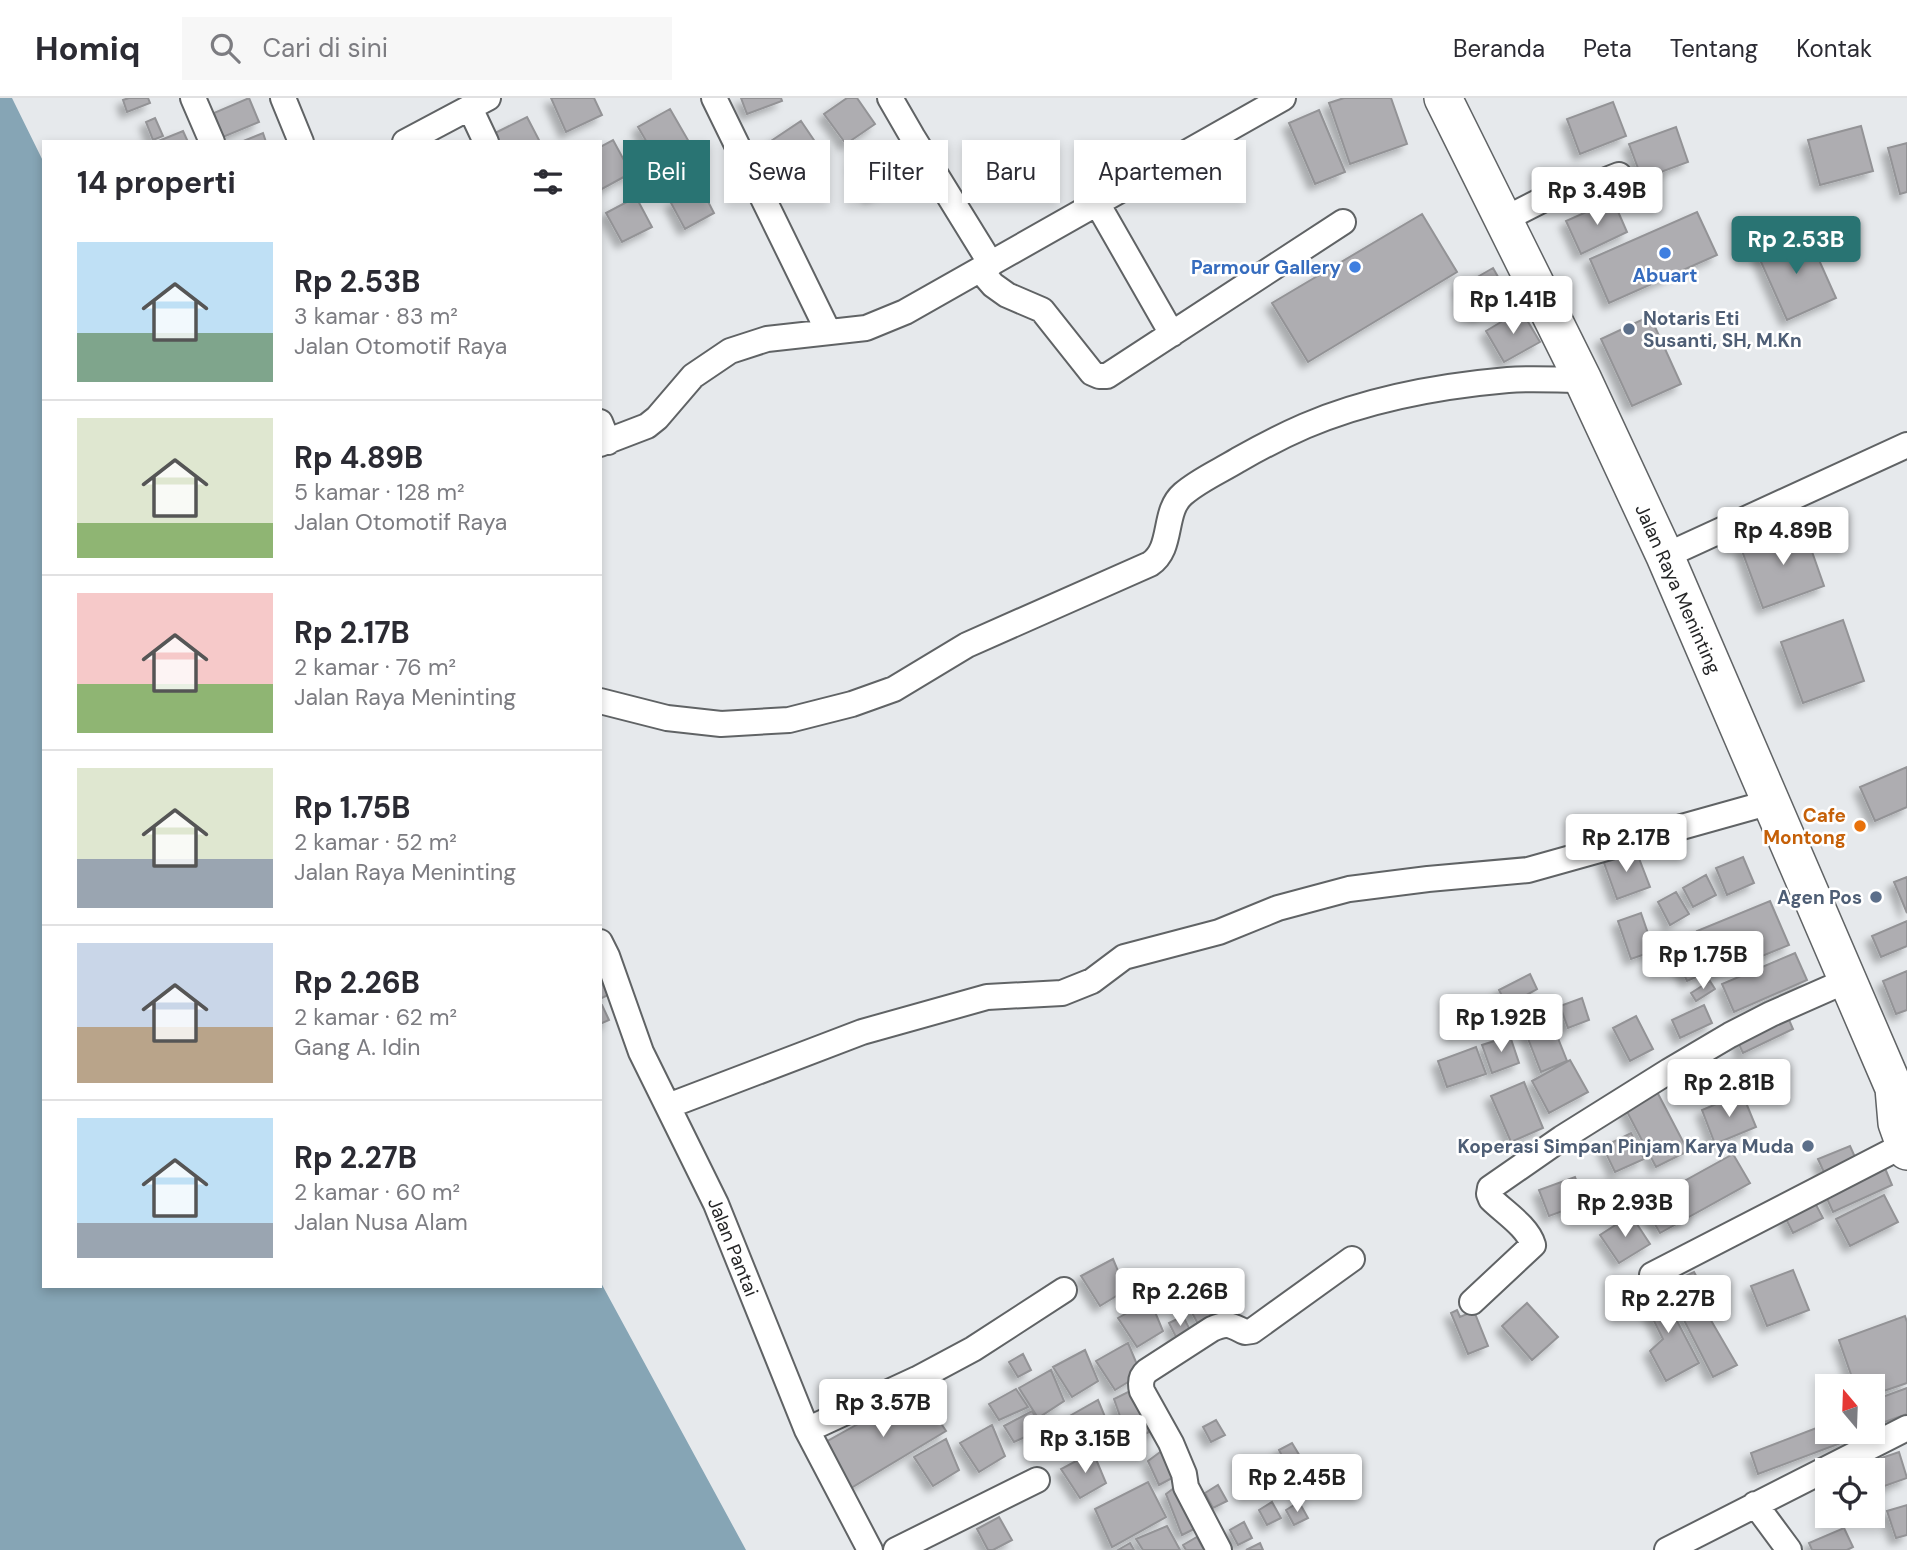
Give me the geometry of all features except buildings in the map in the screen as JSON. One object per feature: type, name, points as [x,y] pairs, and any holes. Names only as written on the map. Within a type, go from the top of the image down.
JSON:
[{"type":"highway","name":"Jalan Raya Meninting","points":[[1443,98],[1583,380],[1665,556],[1900,1096],[1897,1123],[1906,1148]]},
{"type":"street","points":[[193,98],[211,140]]},
{"type":"street","points":[[283,98],[300,140]]},
{"type":"street","points":[[714,98],[828,331]]},
{"type":"street","points":[[890,98],[986,267],[993,285],[1007,295],[1042,310],[1092,373],[1099,376],[1107,376],[1343,222]]},
{"type":"street","points":[[1209,140],[1283,98]]},
{"type":"street","points":[[409,140],[479,103],[485,140]]},
{"type":"street","points":[[1503,220],[1560,191],[1586,188],[1619,174]]},
{"type":"street","points":[[603,436],[647,426],[692,376],[730,351],[767,339],[866,328],[905,313],[1097,203],[1172,334]]},
{"type":"street","points":[[602,702],[667,718],[721,724],[789,720],[852,704],[894,689],[967,645],[1150,564],[1163,550],[1173,509],[1181,495],[1304,426],[1380,400],[1445,388],[1510,380],[1583,380]]},
{"type":"street","points":[[1665,556],[1907,445]]},
{"type":"street","points":[[668,1106],[862,1032],[987,997],[1062,993],[1091,981],[1124,957],[1219,932],[1278,908],[1349,889],[1427,878],[1528,870],[1771,802]]},
{"type":"street","name":"Jalan Pantai","points":[[602,946],[641,1052],[716,1203],[807,1430],[870,1550]]},
{"type":"street","points":[[1472,1302],[1533,1245],[1525,1231],[1491,1199],[1490,1188],[1573,1131],[1730,1035],[1848,980]]},
{"type":"street","points":[[1652,1275],[1906,1148]]},
{"type":"street","points":[[1219,1550],[1186,1487],[1184,1474],[1171,1443],[1142,1391],[1142,1377],[1147,1370],[1223,1324],[1230,1324],[1245,1332],[1252,1331],[1352,1259]]},
{"type":"street","points":[[807,1430],[917,1379],[973,1349],[1064,1290]]},
{"type":"street","points":[[1667,1550],[1907,1428]]},
{"type":"street","points":[[896,1550],[1037,1480]]},
{"type":"street","points":[[1755,1504],[1788,1550]]},
{"type":"water","points":[[0,98],[12,98],[42,159],[42,1288],[602,1288],[602,1285],[746,1550],[0,1550]]},
{"type":"place","name":"Abuart","points":[[1665,253]]},
{"type":"place","name":"Parmour Gallery","points":[[1355,267]]},
{"type":"place","name":"Notaris Eti Susanti, SH, M.Kn","points":[[1629,329]]},
{"type":"place","name":"Cafe Montong","points":[[1860,826]]},
{"type":"place","name":"Agen Pos","points":[[1876,897]]},
{"type":"place","name":"Koperasi Simpan Pinjam Karya Muda","points":[[1808,1146]]}]
